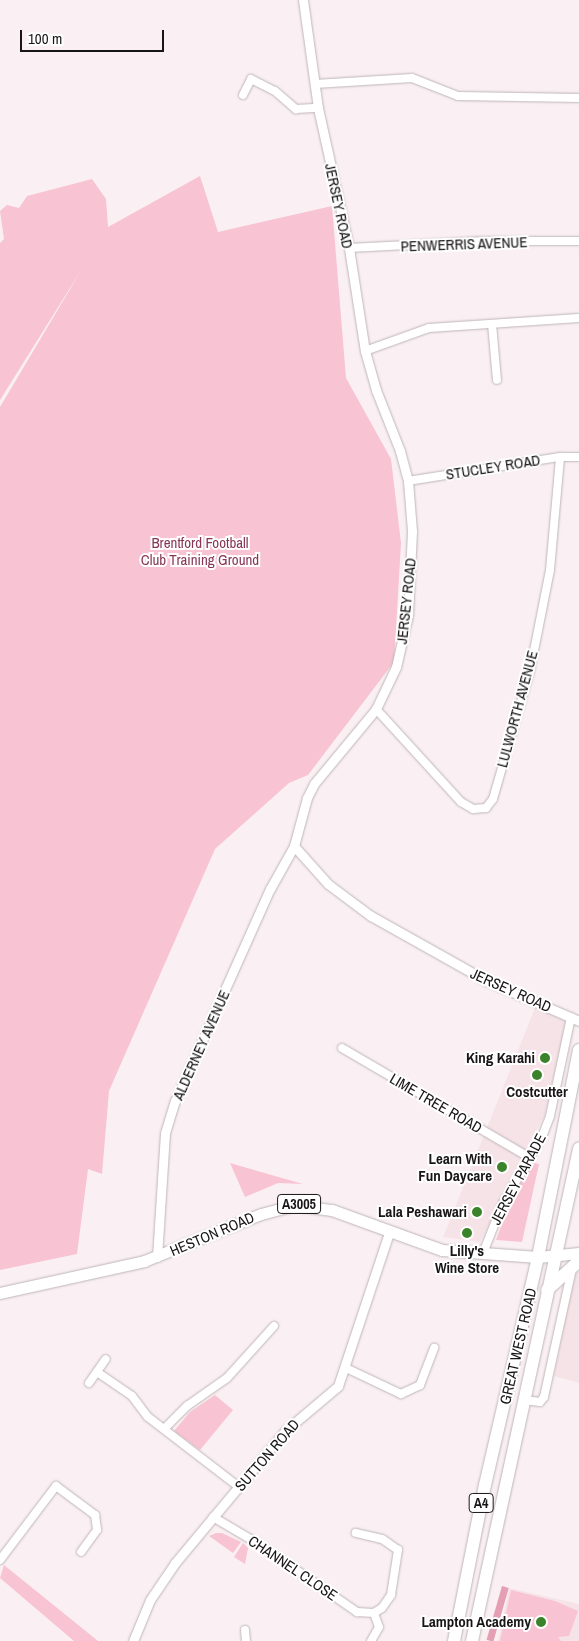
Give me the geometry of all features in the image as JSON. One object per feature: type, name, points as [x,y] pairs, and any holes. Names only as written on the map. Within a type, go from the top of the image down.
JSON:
[{"type":"highway","name":"GREAT WEST ROAD","points":[[454,1641],[485,1485],[538,1257],[579,1050]]},
{"type":"highway","points":[[566,1117],[579,1090]]},
{"type":"highway","name":"GREAT WEST ROAD","points":[[472,1641],[530,1401],[547,1290],[579,1149]]},
{"type":"highway","points":[[547,1290],[577,1261]]},
{"type":"main road","name":"HESTON ROAD","points":[[0,1293],[157,1256],[261,1214],[295,1205],[332,1210],[389,1234],[442,1250],[538,1257]]},
{"type":"main road","name":"A3005","points":[[538,1257],[554,1257],[577,1261]]},
{"type":"street","name":"JERSEY ROAD","points":[[303,0],[318,108],[349,248],[365,351],[408,481],[412,531],[408,615],[396,667],[376,710],[314,784],[307,798],[294,846],[328,884],[378,920],[487,981],[575,1019]]},
{"type":"street","points":[[243,74],[275,91],[296,109],[318,108]]},
{"type":"street","points":[[316,84],[412,78],[458,96],[579,98]]},
{"type":"street","points":[[243,95],[251,79]]},
{"type":"street","name":"PENWERRIS AVENUE","points":[[349,248],[485,241],[579,241]]},
{"type":"street","points":[[365,351],[429,328],[579,318]]},
{"type":"street","points":[[492,324],[497,380]]},
{"type":"street","name":"STUCLEY ROAD","points":[[408,481],[560,456],[579,457]]},
{"type":"street","name":"LULWORTH AVENUE","points":[[376,710],[461,802],[472,809],[486,808],[493,799],[530,671],[550,570],[560,456]]},
{"type":"street","name":"ALDERNEY AVENUE","points":[[157,1256],[165,1133],[176,1101],[270,889],[294,846]]},
{"type":"street","name":"JERSEY PARADE","points":[[484,1253],[502,1203],[530,1158],[550,1116],[575,1019]]},
{"type":"street","name":"LIME TREE ROAD","points":[[342,1048],[530,1158]]},
{"type":"street","points":[[550,1116],[566,1117]]},
{"type":"street","name":"SUTTON ROAD","points":[[133,1641],[163,1579],[286,1430],[335,1390],[346,1368],[389,1234]]},
{"type":"street","name":"GREAT WEST ROAD","points":[[530,1401],[544,1397],[577,1261]]},
{"type":"street","points":[[164,1429],[187,1406],[227,1378],[274,1326]]},
{"type":"street","points":[[346,1368],[401,1394],[420,1385],[425,1377],[434,1348]]},
{"type":"street","points":[[89,1382],[106,1360]]},
{"type":"street","points":[[97,1372],[132,1396],[148,1417],[239,1486]]},
{"type":"street","points":[[0,1559],[56,1486],[95,1514],[97,1530],[81,1552]]},
{"type":"street","name":"CHANNEL CLOSE","points":[[213,1517],[262,1546],[357,1612],[374,1614]]},
{"type":"street","points":[[356,1533],[382,1539],[398,1550],[391,1595],[382,1608],[374,1614],[379,1627],[371,1641]]},
{"type":"street","points":[[245,1630],[246,1641]]},
{"type":"shaded area","points":[[535,1008],[566,1021],[545,1114],[480,1242],[443,1237]]},
{"type":"shaded area","points":[[579,1272],[579,1383],[554,1376],[575,1274]]},
{"type":"shaded area","points":[[502,1586],[509,1588],[494,1641],[487,1640]]},
{"type":"shaded area","name":"Lampton Academy","points":[[509,1588],[579,1604],[579,1641],[498,1641]]},
{"type":"green space","name":"Brentford Football Club Training Ground","points":[[200,176],[218,232],[332,206],[346,378],[391,459],[401,543],[394,662],[308,775],[289,783],[215,849],[109,1091],[102,1174],[88,1169],[77,1254],[0,1270],[0,407],[82,269],[0,400],[0,243],[4,239],[0,211],[7,205],[19,208],[27,196],[92,179],[106,199],[108,227]]},
{"type":"green space","points":[[230,1163],[303,1184],[278,1183],[245,1197]]},
{"type":"green space","points":[[534,1163],[539,1164],[522,1242],[496,1240],[515,1190]]},
{"type":"green space","points":[[215,1395],[233,1410],[200,1450],[174,1431],[190,1412]]},
{"type":"green space","points":[[222,1533],[241,1542],[233,1553],[209,1536]]},
{"type":"green space","points":[[243,1543],[248,1548],[245,1564],[234,1557]]},
{"type":"green space","points":[[4,1565],[98,1641],[74,1641],[0,1578]]},
{"type":"green space","name":"Lampton Academy","points":[[511,1590],[555,1601],[578,1611],[569,1636],[558,1637],[561,1641],[500,1641]]},
{"type":"place","name":"King Karahi","points":[[545,1058]]},
{"type":"place","name":"Costcutter","points":[[537,1075]]},
{"type":"place","name":"Learn With Fun Daycare","points":[[502,1167]]},
{"type":"place","name":"Lala Peshawari","points":[[477,1212]]},
{"type":"place","name":"Lilly's Wine Store","points":[[467,1233]]},
{"type":"place","name":"Lampton Academy","points":[[541,1622]]}]
